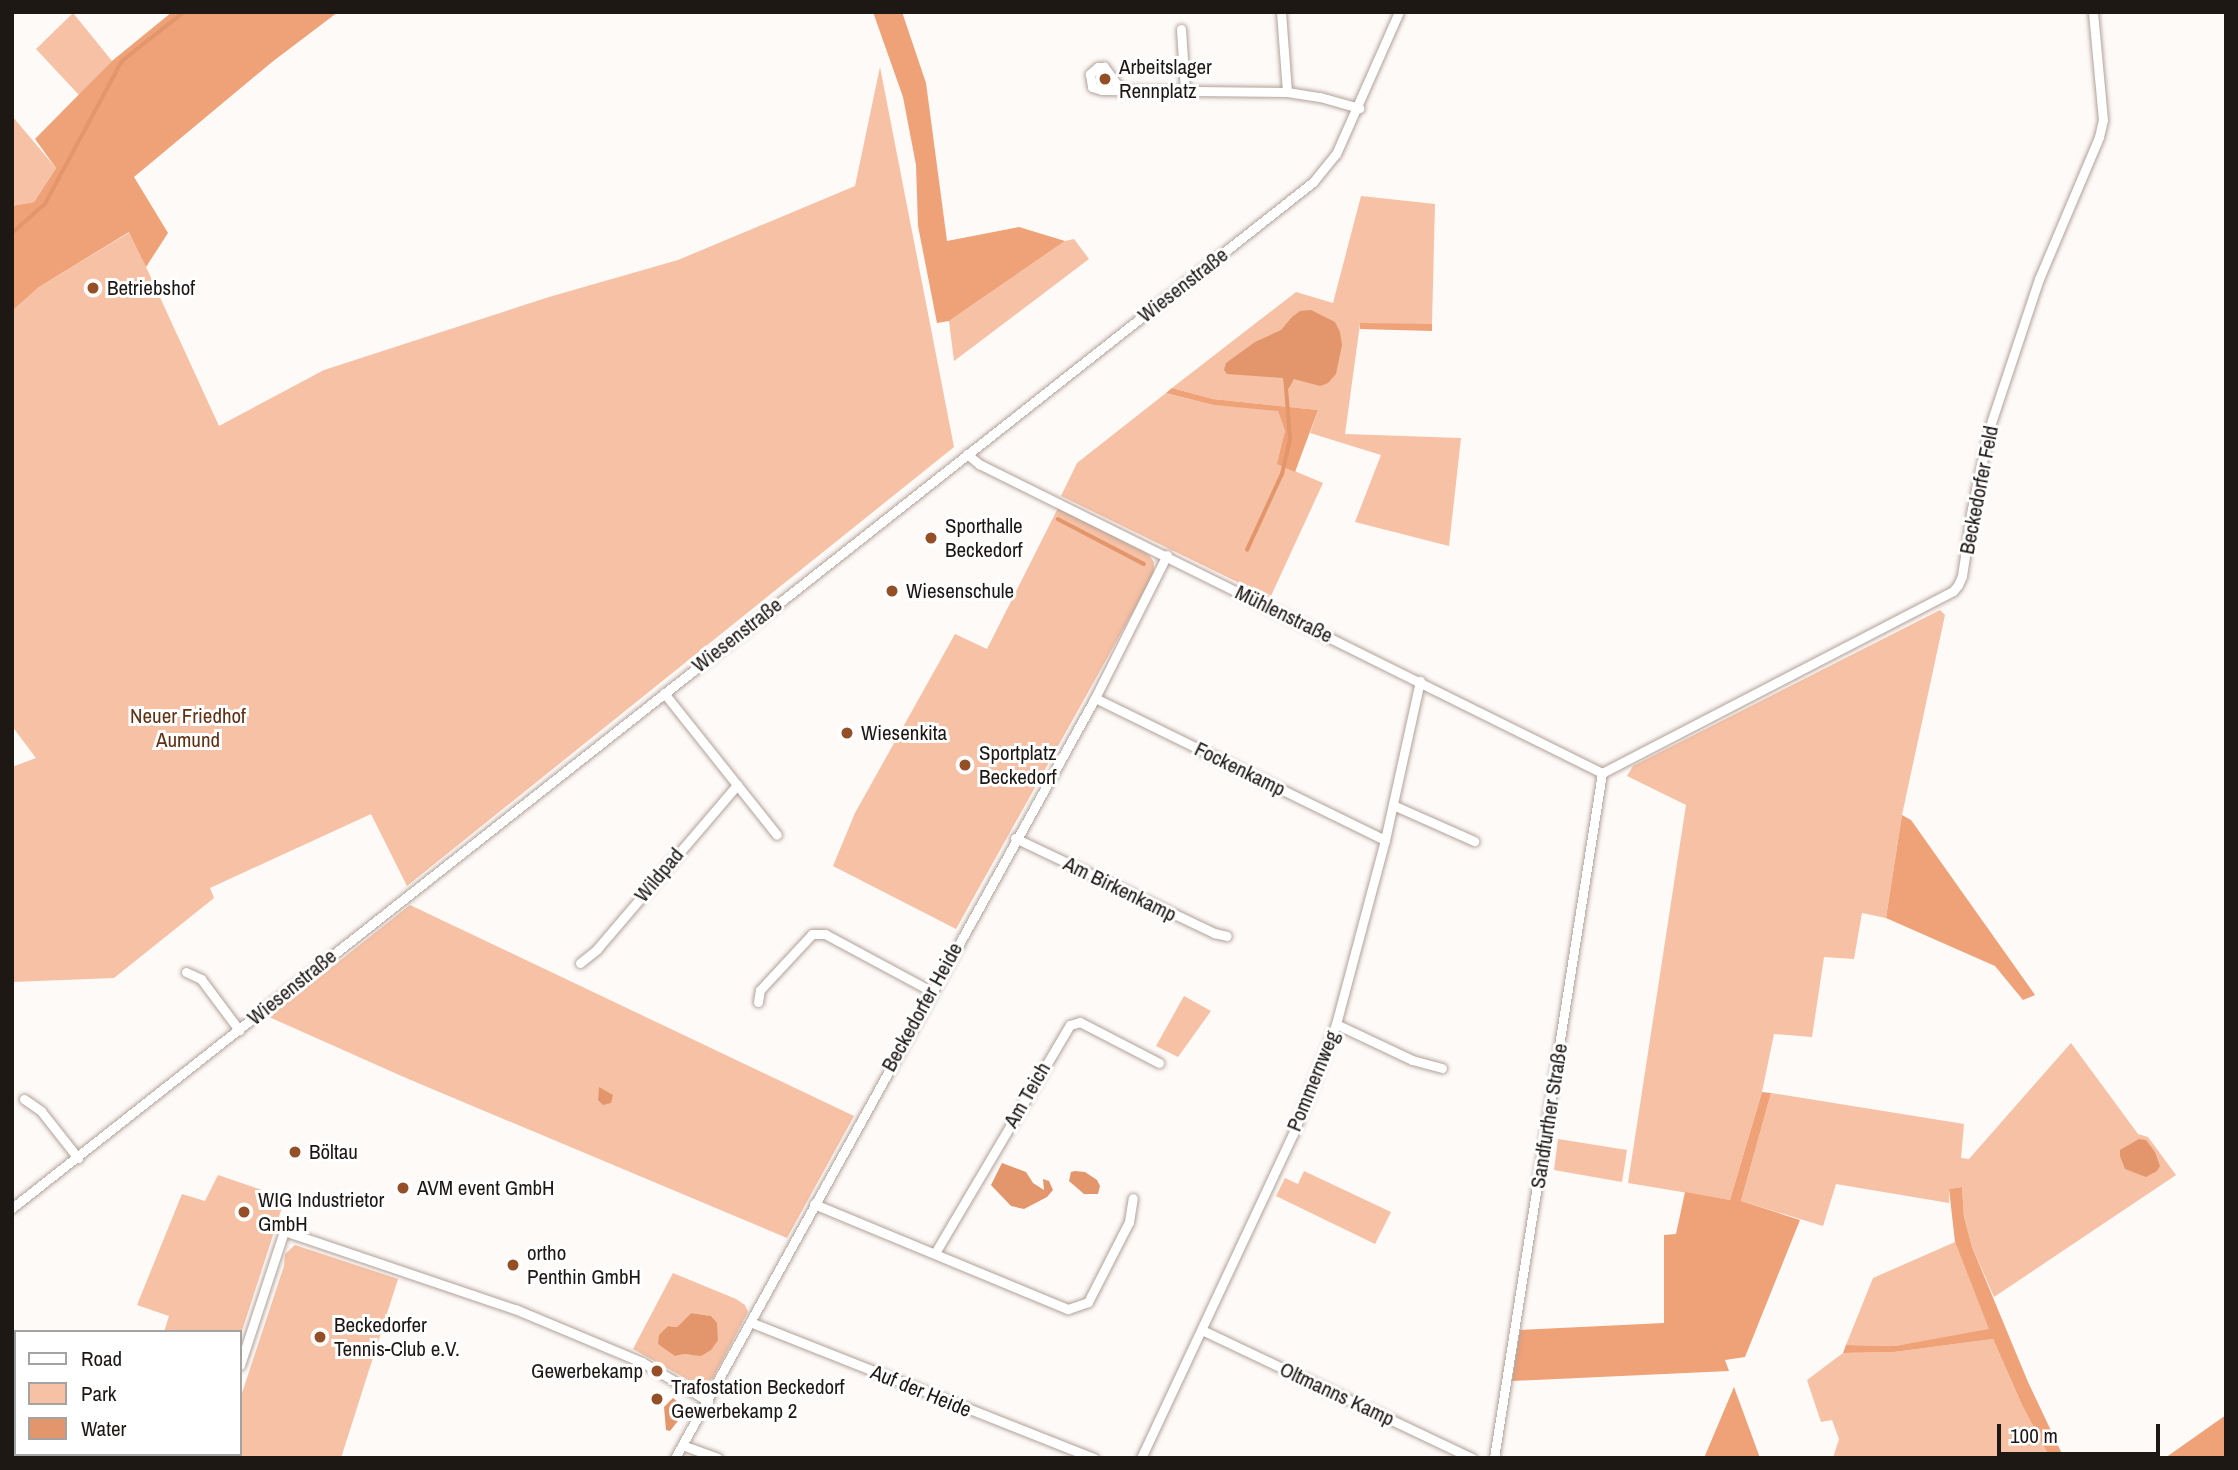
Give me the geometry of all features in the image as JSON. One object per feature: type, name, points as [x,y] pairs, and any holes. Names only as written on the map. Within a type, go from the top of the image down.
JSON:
[{"type":"street","points":[[1281,12],[1287,92]]},
{"type":"street","name":"Wiesenstraße","points":[[12,1208],[1313,182],[1336,154],[1359,108],[1399,12]]},
{"type":"street","name":"Beckedorfer Feld","points":[[1602,773],[1952,591],[1958,585],[1962,576],[1972,509],[1990,426],[2039,279],[2099,137],[2103,120],[2094,12]]},
{"type":"street","points":[[1181,29],[1185,91]]},
{"type":"street","points":[[1121,90],[1287,92],[1320,97],[1359,108]]},
{"type":"street","name":"Mühlenstraße","points":[[968,454],[979,464],[1602,773]]},
{"type":"street","name":"Beckedorfer Heide","points":[[675,1458],[1015,838],[1095,698],[1167,555]]},
{"type":"street","name":"Pommernweg","points":[[1142,1458],[1293,1134],[1336,1024],[1385,840],[1420,681]]},
{"type":"street","points":[[664,693],[777,835]]},
{"type":"street","name":"Fockenkamp","points":[[1095,698],[1385,840]]},
{"type":"street","name":"Sandfurther Straße","points":[[1494,1458],[1602,773]]},
{"type":"street","name":"Wildpad","points":[[580,963],[597,949],[737,785]]},
{"type":"street","points":[[1393,805],[1474,841]]},
{"type":"street","name":"Am Birkenkamp","points":[[1015,838],[1214,933],[1227,936]]},
{"type":"street","points":[[758,1002],[760,990],[813,934],[825,934],[931,990]]},
{"type":"street","points":[[186,972],[201,979],[239,1030]]},
{"type":"street","name":"Am Teich","points":[[935,1253],[1070,1025],[1080,1022],[1159,1063]]},
{"type":"street","points":[[1336,1024],[1412,1059],[1442,1068]]},
{"type":"street","points":[[24,1099],[41,1111],[78,1158]]},
{"type":"street","points":[[814,1204],[1068,1309],[1088,1302],[1129,1222],[1133,1198]]},
{"type":"street","points":[[242,1359],[284,1231],[515,1309],[642,1363],[708,1401]]},
{"type":"street","name":"Auf der Heide","points":[[750,1322],[1094,1458]]},
{"type":"street","name":"Oltmanns Kamp","points":[[1202,1330],[1472,1458]]},
{"type":"street","points":[[682,1445],[718,1458]]},
{"type":"green space","points":[[73,13],[112,61],[79,95],[36,49]]},
{"type":"green space","name":"Neuer Friedhof Aumund","points":[[880,67],[954,447],[407,886],[371,814],[210,888],[214,898],[114,978],[12,982],[12,767],[36,758],[12,726],[12,311],[39,287],[130,232],[219,426],[324,370],[549,297],[678,260],[855,186]]},
{"type":"green space","points":[[12,116],[56,168],[34,202],[12,206]]},
{"type":"green space","points":[[1361,196],[1435,204],[1432,324],[1360,324],[1345,434],[1461,438],[1449,546],[1355,522],[1381,455],[1310,433],[1318,410],[1213,399],[1172,388],[1296,292],[1333,303]]},
{"type":"green space","points":[[1074,239],[1089,259],[954,361],[949,321],[1065,241]]},
{"type":"green space","points":[[1166,393],[1213,405],[1278,410],[1285,431],[1278,464],[1323,483],[1270,598],[1061,496],[1077,463]]},
{"type":"green space","name":"Sportplatz Beckedorf","points":[[1058,508],[1148,554],[1154,562],[1154,574],[956,929],[833,866],[855,813],[955,634],[987,649]]},
{"type":"green space","points":[[1940,610],[1945,615],[1902,815],[1886,918],[1862,913],[1854,959],[1824,957],[1812,1037],[1774,1034],[1762,1092],[1730,1200],[1628,1183],[1686,805],[1627,776],[1633,766]]},
{"type":"green space","points":[[410,905],[854,1116],[787,1238],[406,1078],[269,1017]]},
{"type":"green space","points":[[1184,996],[1211,1011],[1178,1057],[1156,1046]]},
{"type":"green space","points":[[2071,1043],[2138,1134],[2148,1137],[2176,1175],[1994,1297],[1972,1247],[1964,1217],[1962,1187],[1949,1189],[1949,1203],[1836,1184],[1823,1226],[1741,1201],[1771,1093],[1964,1124],[1961,1158],[1969,1159]]},
{"type":"green space","points":[[1558,1139],[1627,1150],[1622,1182],[1554,1170]]},
{"type":"green space","points":[[1304,1171],[1391,1212],[1375,1244],[1276,1196],[1285,1178],[1298,1184]]},
{"type":"green space","points":[[218,1175],[285,1198],[242,1331],[165,1330],[169,1316],[137,1305],[182,1194],[205,1201]]},
{"type":"green space","points":[[1955,1242],[1990,1330],[1895,1346],[1846,1345],[1873,1278]]},
{"type":"green space","name":"Beckedorfer Tennis-Club e.V.","points":[[295,1245],[398,1279],[341,1458],[218,1458],[242,1456],[242,1393],[284,1266],[285,1254]]},
{"type":"green space","points":[[673,1273],[736,1299],[745,1305],[748,1312],[713,1378],[706,1383],[692,1382],[633,1349]],"holes":[[[691,1313],[711,1316],[691,1355],[683,1354],[668,1326],[677,1327]]]},
{"type":"green space","points":[[1993,1339],[2022,1405],[2050,1458],[1833,1458],[1839,1439],[1832,1420],[1821,1422],[1807,1380],[1843,1353],[1894,1352]]},
{"type":"shaded area","points":[[172,12],[338,12],[272,62],[134,177],[168,233],[146,267],[129,232],[39,287],[12,311],[12,206],[34,202],[56,168],[35,139],[112,61]]},
{"type":"shaded area","points":[[873,12],[902,12],[926,83],[947,241],[1019,227],[1065,241],[949,321],[937,323],[918,226],[916,165],[903,97]]},
{"type":"shaded area","points":[[1360,323],[1432,324],[1432,331],[1360,329]]},
{"type":"shaded area","points":[[1172,388],[1213,399],[1318,410],[1295,472],[1277,464],[1285,431],[1278,411],[1213,405],[1166,393]]},
{"type":"shaded area","points":[[1902,815],[1911,820],[2035,995],[2023,1000],[1995,966],[1886,918]]},
{"type":"shaded area","points":[[1762,1092],[1771,1093],[1741,1201],[1800,1220],[1745,1357],[1725,1360],[1729,1371],[1512,1381],[1520,1330],[1664,1323],[1664,1235],[1676,1234],[1685,1192],[1730,1200]]},
{"type":"shaded area","points":[[1962,1187],[1964,1217],[1972,1247],[2028,1382],[2064,1458],[2050,1458],[2022,1405],[1993,1339],[1894,1352],[1843,1353],[1846,1345],[1895,1346],[1989,1329],[1955,1242],[1949,1189]]},
{"type":"shaded area","points":[[1734,1387],[1760,1458],[1704,1458]]},
{"type":"shaded area","points":[[2226,1415],[2226,1458],[2165,1458]]},
{"type":"water","points":[[1311,310],[1335,322],[1340,332],[1342,345],[1336,374],[1328,383],[1320,386],[1294,379],[1289,388],[1284,387],[1283,378],[1227,374],[1224,370],[1226,363],[1255,342],[1281,330],[1300,311]]},
{"type":"water","points":[[599,1087],[613,1095],[611,1103],[603,1105],[598,1100]]},
{"type":"water","points":[[2139,1139],[2146,1140],[2155,1152],[2160,1166],[2146,1177],[2125,1169],[2120,1156],[2120,1150]]},
{"type":"water","points":[[1002,1163],[1026,1172],[1033,1183],[1044,1190],[1043,1179],[1049,1181],[1053,1190],[1047,1197],[1024,1209],[1011,1206],[991,1185]]},
{"type":"water","points":[[1071,1172],[1085,1172],[1097,1180],[1100,1186],[1098,1194],[1084,1194],[1069,1181]]},
{"type":"water","points":[[691,1313],[711,1316],[717,1323],[718,1340],[711,1350],[701,1356],[675,1356],[658,1344],[659,1335],[668,1326],[677,1327]]},
{"type":"water","points":[[673,1398],[679,1403],[681,1417],[670,1431],[666,1430],[664,1407]]},
{"type":"waterway","points":[[12,233],[45,204],[122,61],[184,12]]},
{"type":"waterway","points":[[1247,550],[1282,474],[1290,440],[1286,388]]},
{"type":"waterway","points":[[1058,519],[1144,564]]},
{"type":"place","name":"Arbeitslager Rennplatz","points":[[1105,79]]},
{"type":"place","name":"Betriebshof","points":[[93,288]]},
{"type":"place","name":"Sporthalle Beckedorf","points":[[931,538]]},
{"type":"place","name":"Wiesenschule","points":[[892,591]]},
{"type":"place","name":"Wiesenkita","points":[[847,733]]},
{"type":"place","name":"Sportplatz Beckedorf","points":[[965,765]]},
{"type":"place","name":"Böltau","points":[[295,1152]]},
{"type":"place","name":"AVM event GmbH","points":[[403,1188]]},
{"type":"place","name":"WIG Industrietor GmbH","points":[[244,1212]]},
{"type":"place","name":"ortho Penthin GmbH","points":[[513,1265]]},
{"type":"place","name":"Beckedorfer Tennis-Club e.V.","points":[[320,1337]]},
{"type":"place","name":"Gewerbekamp","points":[[657,1371]]},
{"type":"place","name":"Trafostation Beckedorf Gewerbekamp 2","points":[[657,1399]]}]
